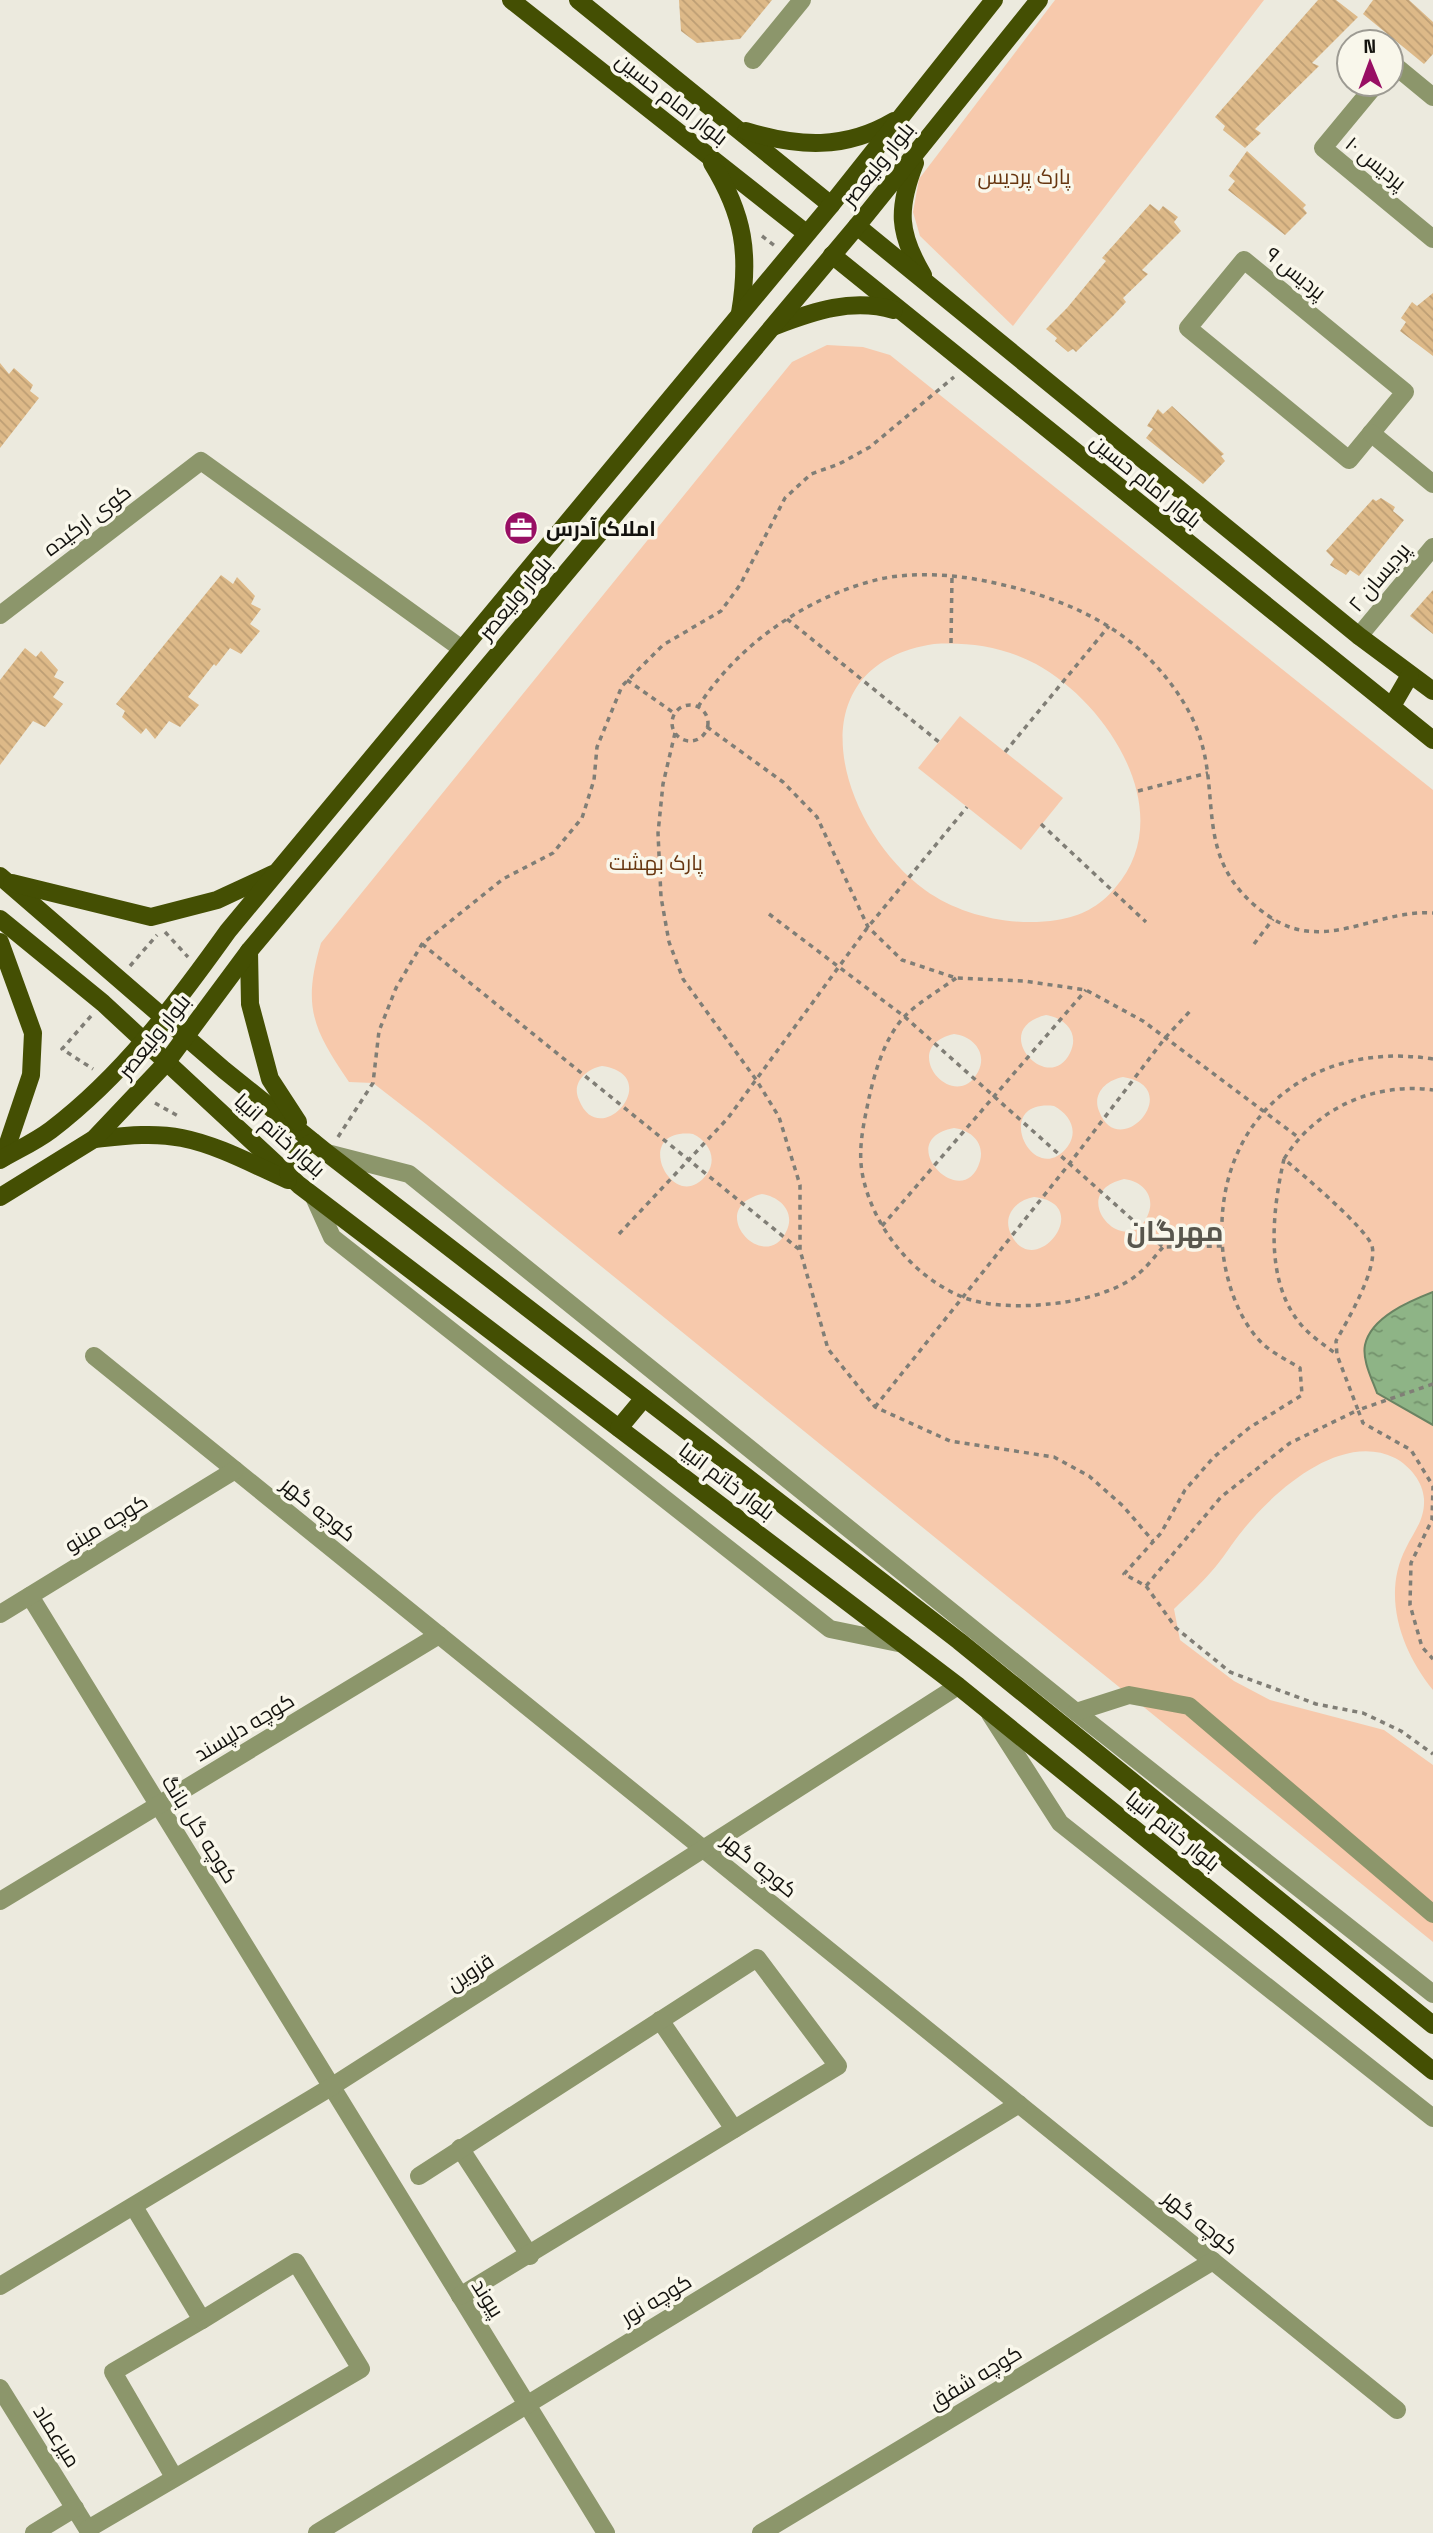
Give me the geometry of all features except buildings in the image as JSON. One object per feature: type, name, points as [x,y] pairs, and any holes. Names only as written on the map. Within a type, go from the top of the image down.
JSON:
[{"type":"main road","name":"بلوار امام حسین","points":[[511,0],[806,233]]},
{"type":"main road","name":"بلوار امام حسین","points":[[578,0],[831,205]]},
{"type":"main road","name":"بلوار ولیعصر","points":[[2,1159],[52,1129],[99,1091],[145,1043],[228,931],[831,205],[994,0]]},
{"type":"main road","name":"بلوار ولیعصر","points":[[0,1197],[94,1139],[166,1063],[249,951],[857,226],[1039,0]]},
{"type":"main road","points":[[736,127],[794,143],[826,144],[859,137],[900,118]]},
{"type":"main road","points":[[922,145],[903,197],[902,226],[911,254],[928,285]]},
{"type":"main road","points":[[706,155],[732,201],[743,233],[746,264],[739,314]]},
{"type":"main road","name":"بلوار امام حسین","points":[[857,226],[1359,636],[1433,691]]},
{"type":"main road","name":"بلوار امام حسین","points":[[832,255],[1433,740]]},
{"type":"main road","points":[[772,327],[822,309],[853,304],[878,305],[901,312]]},
{"type":"main road","points":[[1392,706],[1410,675]]},
{"type":"main road","points":[[4,879],[151,917],[217,900],[276,873]]},
{"type":"main road","name":"بلوار خاتم انبیا","points":[[4,879],[316,1144],[959,1641],[1433,2025]]},
{"type":"main road","points":[[2,1159],[31,1074],[33,1033],[4,930],[29,921],[30,901]]},
{"type":"main road","name":"بلوار خاتم انبیا","points":[[4,930],[103,1003],[314,1197],[958,1686],[1433,2070]]},
{"type":"main road","points":[[94,1139],[143,1135],[181,1138],[294,1179],[292,1160],[299,1150],[316,1144],[270,1079],[250,1004],[249,951]]},
{"type":"main road","points":[[52,1129],[66,1138],[68,1154]]},
{"type":"main road","points":[[619,1428],[644,1398]]},
{"type":"street","points":[[753,60],[802,0]]},
{"type":"street","points":[[1405,74],[1433,97]]},
{"type":"street","name":"پردیس ۱۰","points":[[1364,98],[1323,148],[1433,239]]},
{"type":"street","name":"پردیس ۹","points":[[1244,260],[1405,392],[1371,433],[1349,460],[1188,328],[1244,260]]},
{"type":"street","points":[[1371,433],[1433,484]]},
{"type":"street","name":"کوی ارکیده","points":[[0,615],[201,461],[462,649]]},
{"type":"street","name":"پردیسان ۲","points":[[1359,636],[1433,547]]},
{"type":"street","points":[[316,1144],[408,1174],[1076,1712],[1433,1994]]},
{"type":"street","points":[[314,1197],[332,1237],[830,1629],[904,1644]]},
{"type":"street","name":"کوچه گهر","points":[[94,1356],[1397,2410]]},
{"type":"street","name":"کوچه مینو","points":[[0,1614],[235,1470]]},
{"type":"street","name":"کوچه گل بانگ","points":[[30,1596],[331,2087]]},
{"type":"street","name":"کوچه دلپسند","points":[[0,1901],[439,1636]]},
{"type":"street","name":"قزوین","points":[[0,2286],[331,2087],[958,1686]]},
{"type":"street","points":[[1076,1712],[1129,1695],[1189,1706],[1433,1914]]},
{"type":"street","points":[[986,1708],[1060,1823],[1433,2118]]},
{"type":"street","points":[[419,2176],[757,1958],[838,2066],[530,2256],[460,2296]]},
{"type":"street","points":[[660,2020],[734,2129]]},
{"type":"street","name":"پیوند","points":[[331,2087],[606,2533]]},
{"type":"street","name":"کوچه نور","points":[[317,2533],[1019,2104]]},
{"type":"street","points":[[460,2148],[530,2256]]},
{"type":"street","points":[[134,2207],[202,2320]]},
{"type":"street","name":"کوچه شفق","points":[[761,2533],[1213,2261]]},
{"type":"street","points":[[89,2531],[174,2477],[361,2369],[296,2262],[113,2372],[174,2477]]},
{"type":"street","name":"میرعماد","points":[[0,2388],[89,2531]]},
{"type":"street","points":[[34,2533],[75,2508]]},
{"type":"path","points":[[316,1144],[373,1083],[379,1031],[396,988],[422,944],[503,879],[553,853],[582,818],[594,780],[597,747],[622,686],[627,680],[663,645],[721,611],[740,585],[785,498],[811,474],[839,464],[870,447],[967,366]]},
{"type":"path","points":[[951,643],[952,576]]},
{"type":"path","points":[[698,707],[739,659],[787,619],[843,590],[882,579],[952,576],[1052,597],[1110,626],[1144,654],[1181,700],[1201,745],[1208,773],[1212,830],[1221,861],[1234,886],[1273,919],[1298,931],[1323,934],[1349,931],[1378,919],[1433,913]]},
{"type":"path","points":[[787,619],[939,742]]},
{"type":"path","points":[[1005,752],[1110,626]]},
{"type":"path","points":[[627,680],[674,713]]},
{"type":"path","points":[[675,733],[684,740],[696,740],[707,727],[706,716],[698,707],[687,705],[674,713],[672,723],[675,733],[663,784],[658,832],[661,897],[669,942],[683,979],[757,1081],[779,1117],[800,1185],[800,1251],[828,1349],[875,1407],[950,1441],[1054,1457],[1089,1476],[1123,1506],[1153,1541]]},
{"type":"path","points":[[707,727],[783,782],[817,817],[868,928],[902,960],[956,978],[1024,981],[1086,990],[1143,1021],[1298,1136]]},
{"type":"path","points":[[1138,791],[1208,773]]},
{"type":"path","points":[[619,1234],[728,1118],[868,928],[967,807]]},
{"type":"path","points":[[1041,824],[1146,922]]},
{"type":"path","points":[[769,914],[905,1017],[1163,1247],[1223,1246]]},
{"type":"path","points":[[1254,944],[1273,919]]},
{"type":"path","points":[[422,944],[800,1251]]},
{"type":"path","points":[[956,978],[905,1017],[879,1062],[862,1128],[862,1172],[882,1226],[905,1256],[933,1283],[962,1298],[1023,1307],[1078,1301],[1137,1276],[1163,1247]]},
{"type":"path","points":[[882,1226],[1086,990]]},
{"type":"path","points":[[875,1407],[1070,1163],[1165,1038],[1192,1009]]},
{"type":"path","points":[[1433,1059],[1381,1056],[1329,1065],[1284,1091],[1264,1112],[1237,1153],[1226,1184],[1220,1217],[1226,1273],[1239,1308],[1264,1345],[1300,1368],[1302,1395],[1249,1428],[1214,1457],[1185,1490],[1161,1533],[1124,1574],[1146,1586],[1176,1628],[1230,1672],[1316,1704],[1363,1713],[1401,1731],[1433,1754]]},
{"type":"path","points":[[1337,1355],[1305,1329],[1284,1298],[1274,1230],[1276,1197],[1284,1159],[1298,1136],[1320,1117],[1362,1096],[1406,1086],[1433,1090]]},
{"type":"path","points":[[1284,1159],[1357,1227],[1372,1245],[1372,1263],[1336,1341],[1337,1355],[1363,1423],[1411,1450],[1433,1486],[1432,1520],[1411,1563],[1410,1605],[1422,1647],[1433,1659]]},
{"type":"path","points":[[1146,1586],[1221,1497],[1290,1443],[1358,1410],[1433,1384]]},
{"type":"green space","name":"پارک پردیس","points":[[1055,0],[1264,0],[1013,326],[920,236],[913,212],[919,179]]},
{"type":"green space","name":"پارک بهشت","points":[[827,345],[863,347],[890,355],[1433,790],[1433,1292],[1405,1303],[1412,1410],[1433,1425],[1433,1690],[1412,1659],[1404,1641],[1395,1604],[1399,1566],[1421,1519],[1424,1499],[1415,1475],[1395,1458],[1374,1452],[1353,1452],[1310,1469],[1272,1498],[1202,1582],[1174,1609],[1180,1640],[1234,1681],[1270,1700],[1384,1730],[1433,1765],[1433,1942],[426,1124],[373,1083],[349,1082],[319,1032],[314,1017],[312,984],[321,943],[792,362]],"holes":[[[934,644],[973,645],[1011,653],[1036,664],[1063,682],[1088,705],[1110,733],[1127,763],[1138,795],[1140,827],[1133,859],[1115,888],[1103,900],[1082,913],[1040,922],[1005,920],[971,913],[925,890],[895,862],[870,828],[852,790],[843,752],[845,715],[860,683],[889,658]],[[1046,1015],[1065,1023],[1072,1033],[1073,1046],[1070,1053],[1060,1065],[1049,1068],[1037,1064],[1028,1056],[1022,1045],[1022,1033],[1029,1022]],[[954,1034],[961,1035],[977,1047],[981,1065],[968,1084],[956,1086],[945,1083],[935,1074],[930,1063],[930,1052],[937,1041]],[[602,1066],[620,1072],[628,1083],[628,1095],[622,1106],[612,1115],[600,1118],[589,1114],[579,1100],[577,1088],[582,1078],[591,1070]],[[1123,1077],[1141,1084],[1149,1094],[1149,1106],[1142,1118],[1132,1126],[1120,1129],[1108,1125],[1097,1105],[1099,1094],[1106,1085]],[[1054,1106],[1059,1109],[1071,1123],[1073,1134],[1068,1146],[1055,1157],[1042,1158],[1031,1152],[1024,1141],[1021,1128],[1024,1116],[1035,1108]],[[954,1128],[966,1131],[975,1138],[981,1154],[972,1176],[960,1181],[948,1178],[937,1170],[930,1158],[929,1146],[936,1135]],[[693,1134],[707,1146],[712,1162],[707,1174],[694,1185],[682,1186],[671,1179],[663,1168],[660,1155],[663,1144],[674,1136]],[[1124,1179],[1137,1183],[1149,1197],[1150,1210],[1147,1217],[1137,1229],[1126,1232],[1114,1228],[1105,1220],[1099,1209],[1099,1197],[1107,1186]],[[762,1194],[781,1202],[788,1212],[789,1225],[776,1244],[765,1247],[753,1243],[744,1235],[738,1224],[738,1212],[745,1201]],[[1034,1197],[1052,1203],[1060,1213],[1060,1225],[1054,1237],[1044,1246],[1032,1250],[1020,1246],[1010,1232],[1008,1219],[1017,1205]]]},
{"type":"green space","points":[[960,716],[1063,798],[1021,850],[918,768]]},
{"type":"water","points":[[1433,1292],[1433,1425],[1377,1393],[1364,1351],[1369,1335],[1383,1318],[1403,1305]]},
{"type":"place","name":"املاک آدرس","points":[[521,528]]},
{"type":"district","name":"مهرگان","points":[[1175,1231]]}]
